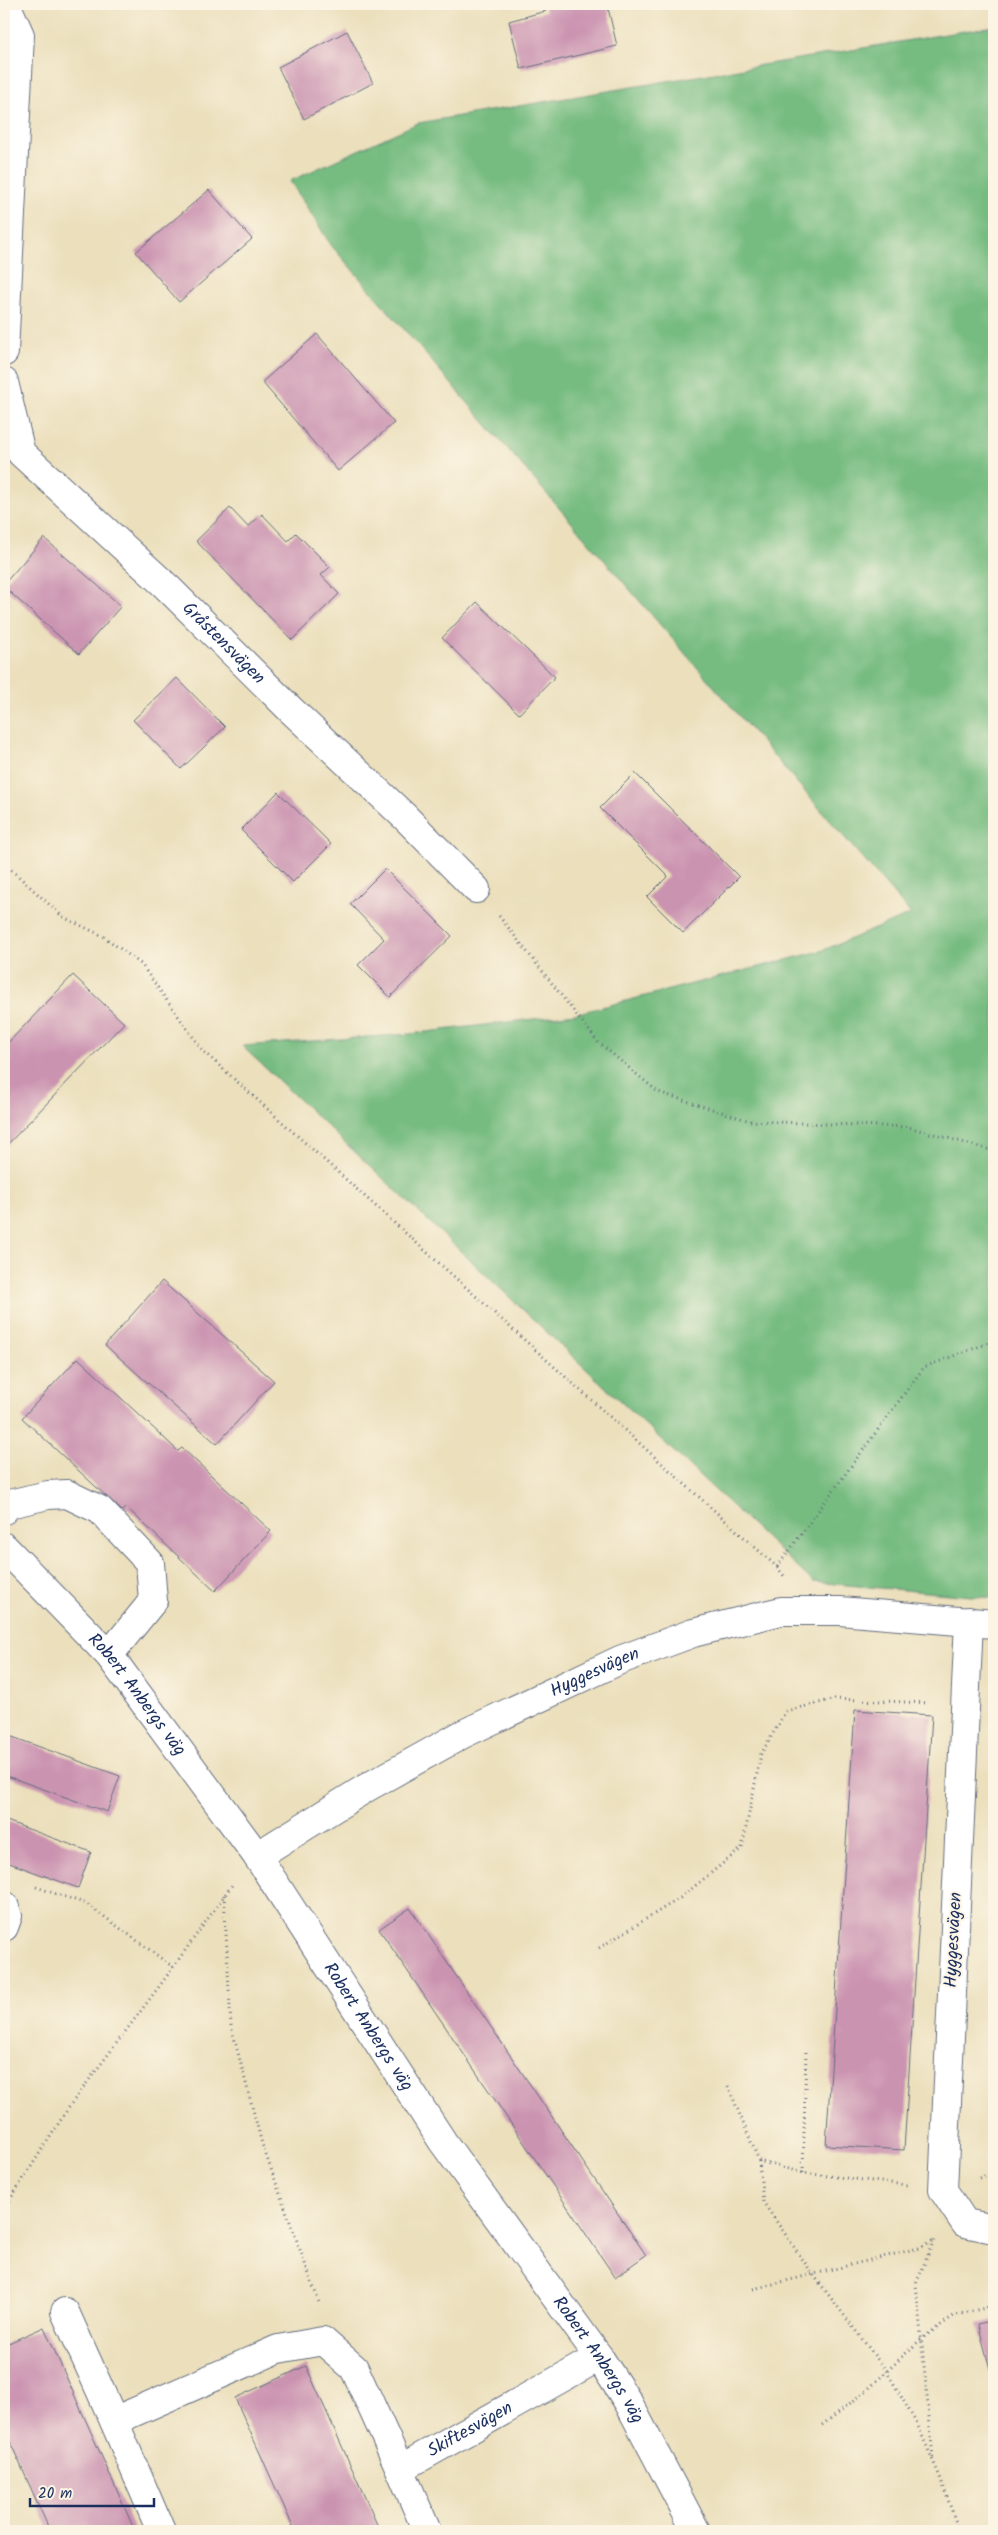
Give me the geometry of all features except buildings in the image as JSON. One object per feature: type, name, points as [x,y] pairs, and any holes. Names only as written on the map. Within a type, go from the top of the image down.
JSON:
[{"type":"street","points":[[4,352],[10,104],[20,34],[6,4]]},
{"type":"street","name":"Gråstensvägen","points":[[4,382],[21,453],[167,587],[476,888]]},
{"type":"street","points":[[4,1510],[8,1504],[48,1495],[67,1494],[100,1510],[150,1563],[153,1601],[109,1655]]},
{"type":"street","name":"Robert Anbergs väg","points":[[4,1547],[109,1655],[257,1856],[443,2142],[599,2358],[628,2402],[696,2531]]},
{"type":"street","name":"Hyggesvägen","points":[[257,1856],[366,1788],[463,1734],[620,1660],[693,1633],[781,1611],[813,1611],[982,1623],[965,1704],[944,2190]]},
{"type":"street","points":[[4,1905],[8,1916],[4,1927]]},
{"type":"street","points":[[944,2190],[965,2223],[994,2228]]},
{"type":"street","points":[[65,2312],[161,2531]]},
{"type":"street","points":[[114,2421],[278,2349],[323,2341],[354,2368],[428,2531]]},
{"type":"street","name":"Skiftesvägen","points":[[400,2469],[599,2358]]},
{"type":"path","points":[[4,863],[63,917],[102,936],[141,964],[203,1051],[777,1567],[813,1611]]},
{"type":"path","points":[[476,888],[598,1042],[658,1092],[750,1121],[908,1127],[994,1151]]},
{"type":"path","points":[[777,1567],[924,1367],[994,1341]]},
{"type":"path","points":[[599,1948],[680,1898],[742,1848],[761,1754],[786,1711],[835,1699],[965,1704]]},
{"type":"path","points":[[4,2209],[71,2104],[174,1966],[224,1895],[257,1856]]},
{"type":"path","points":[[30,1885],[87,1904],[174,1966]]},
{"type":"path","points":[[224,1895],[231,2026],[262,2144],[337,2354]]},
{"type":"path","points":[[803,2173],[806,2051]]},
{"type":"path","points":[[728,2086],[758,2161],[763,2202],[812,2273],[887,2372],[918,2426],[933,2460],[959,2531]]},
{"type":"path","points":[[758,2161],[803,2173],[944,2190]]},
{"type":"path","points":[[753,2289],[919,2248],[965,2223]]},
{"type":"path","points":[[933,2460],[916,2284],[934,2240]]},
{"type":"path","points":[[822,2425],[866,2392],[920,2340],[955,2315],[994,2306]]},
{"type":"green space","points":[[994,26],[994,1598],[813,1582],[242,1046],[410,1034],[575,1014],[821,951],[911,914],[331,245],[290,181],[418,123]]}]
